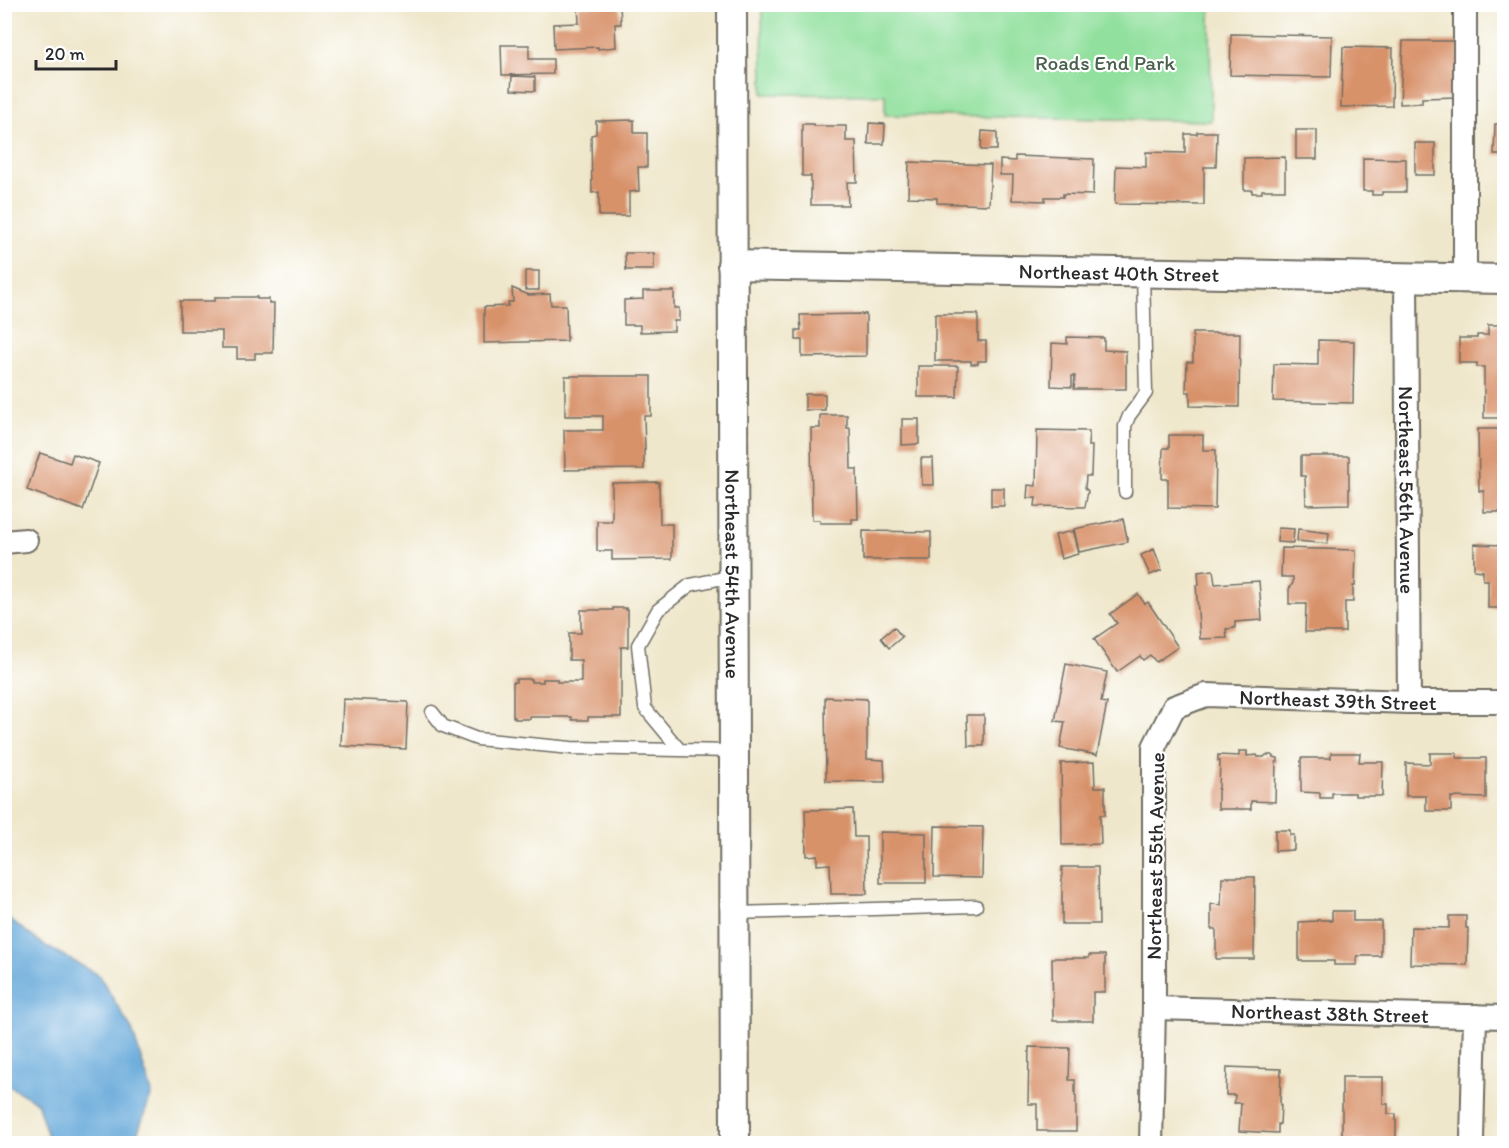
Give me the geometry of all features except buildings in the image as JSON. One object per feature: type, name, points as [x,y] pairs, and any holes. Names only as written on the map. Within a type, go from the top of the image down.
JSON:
[{"type":"street","name":"Northeast 54th Avenue","points":[[732,4],[735,1143]]},
{"type":"street","points":[[1465,4],[1465,278]]},
{"type":"street","name":"Northeast 40th Street","points":[[732,266],[1504,279]]},
{"type":"street","name":"Northeast 56th Avenue","points":[[1406,278],[1409,702]]},
{"type":"street","name":"Northeast 39th Street","points":[[1174,707],[1206,695],[1409,702],[1504,702]]},
{"type":"street","name":"Northeast 55th Avenue","points":[[1151,1143],[1154,1008],[1154,747],[1174,707]]},
{"type":"street","name":"Northeast 38th Street","points":[[1154,1008],[1504,1017]]},
{"type":"street","points":[[1472,1139],[1474,1016]]},
{"type":"lane","points":[[1125,492],[1125,426],[1129,416],[1146,393],[1143,273]]},
{"type":"lane","points":[[679,749],[645,708],[638,645],[658,610],[690,585],[733,576]]},
{"type":"lane","points":[[432,712],[443,726],[477,739],[571,748],[734,751]]},
{"type":"lane","points":[[734,913],[976,906]]},
{"type":"green space","name":"Roads End Park","points":[[762,5],[1210,5],[1211,121],[885,115],[885,95],[763,94]]},
{"type":"water","points":[[5,916],[44,945],[99,975],[132,1030],[152,1093],[134,1143],[50,1143],[37,1102],[5,1085]]}]
